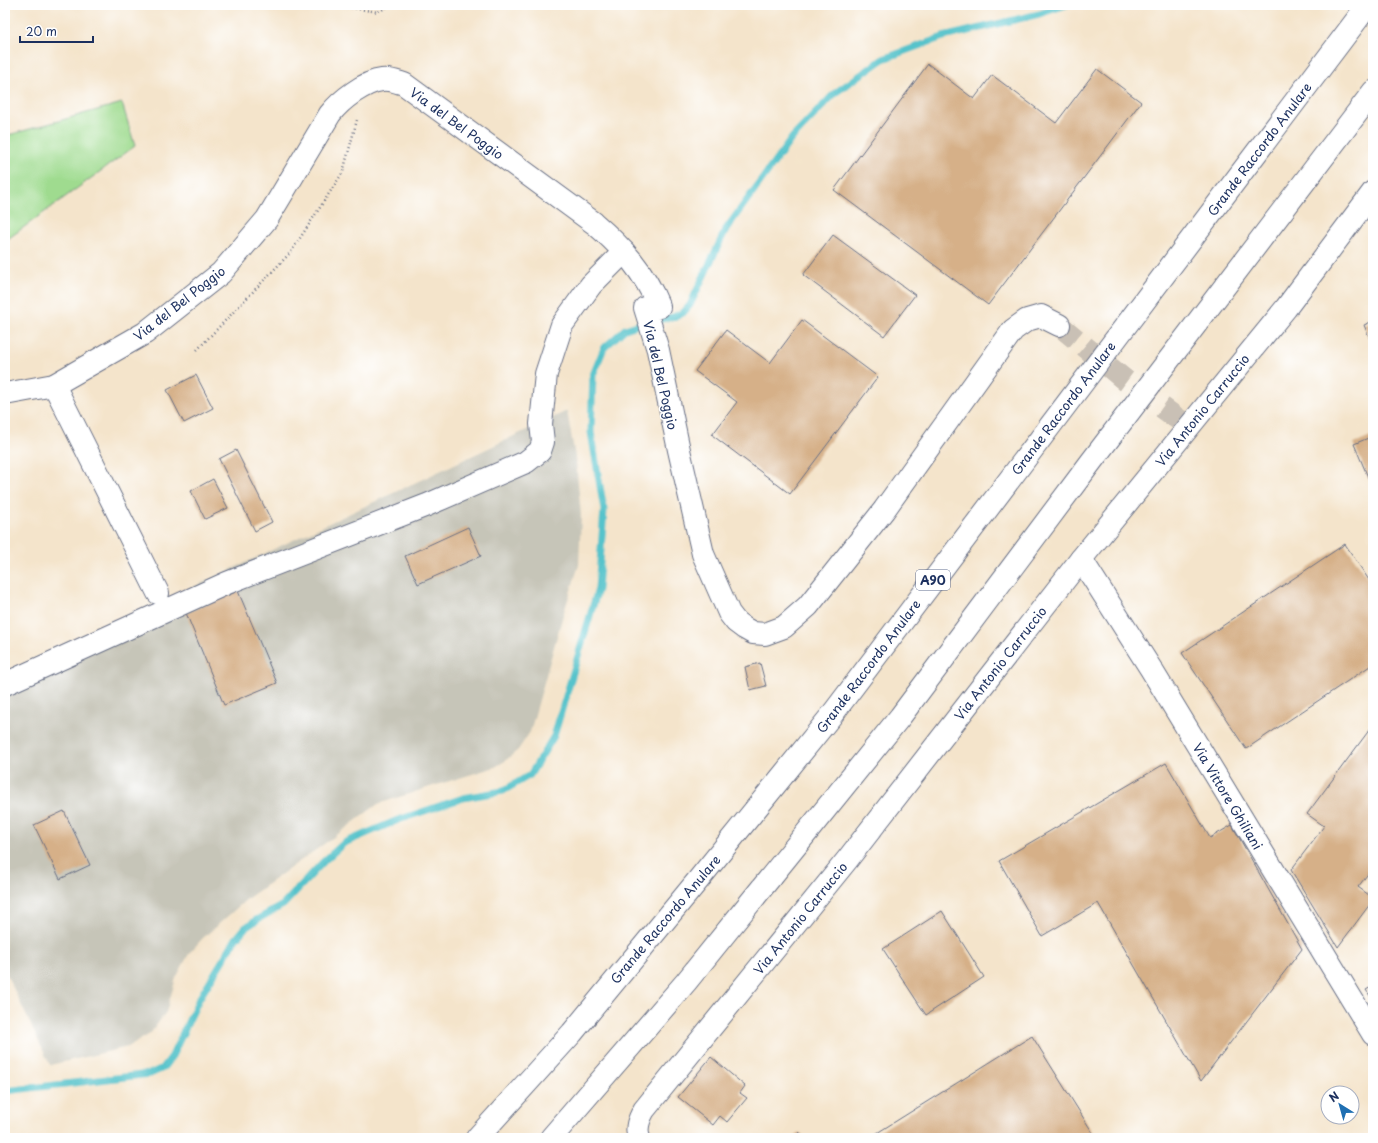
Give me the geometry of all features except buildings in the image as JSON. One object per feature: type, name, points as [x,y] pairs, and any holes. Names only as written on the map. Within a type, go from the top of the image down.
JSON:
[{"type":"main road","name":"Grande Raccordo Anulare","points":[[477,1138],[572,1033],[831,716],[1368,5]]},
{"type":"main road","name":"Via del Bel Poggio","points":[[5,394],[54,385],[145,333],[222,273],[267,219],[330,114],[338,104],[367,85],[382,80],[394,80],[404,84],[594,223],[616,242],[634,262],[648,298],[679,450],[703,554],[729,613],[736,622],[744,628],[753,633],[765,634],[784,627],[808,606],[884,510],[1013,330],[1027,320],[1041,316],[1059,325]]},
{"type":"main road","points":[[551,1138],[686,982],[900,717],[1086,469],[1373,92]]},
{"type":"main road","name":"Via Antonio Carruccio","points":[[639,1138],[637,1133],[637,1125],[644,1110],[848,860],[1186,425],[1286,308],[1373,192]]},
{"type":"main road","points":[[5,684],[227,583],[427,506],[526,462],[540,451],[543,442],[541,424],[546,374],[562,325],[591,285],[624,252]]},
{"type":"main road","points":[[54,385],[158,593]]},
{"type":"main road","name":"Via Vittore Ghiliani","points":[[1081,559],[1151,669],[1373,1034]]},
{"type":"path","points":[[344,5],[346,7],[378,12],[390,5]]},
{"type":"path","points":[[197,350],[291,252],[343,172],[367,85]]},
{"type":"shaded area","points":[[567,411],[576,462],[581,515],[579,565],[563,615],[530,732],[518,750],[495,767],[378,804],[248,898],[203,938],[190,952],[176,978],[166,1012],[150,1034],[128,1047],[50,1065],[5,971],[5,676]]},
{"type":"green space","points":[[122,103],[135,146],[5,241],[5,136]]},
{"type":"waterway","points":[[5,1091],[150,1074],[163,1068],[172,1056],[199,999],[235,940],[245,928],[283,905],[324,861],[344,843],[398,820],[463,798],[503,791],[530,775],[554,736],[598,589],[604,510],[591,432],[593,375],[604,348],[625,329],[683,313],[690,305],[726,229],[792,138],[835,93],[883,59],[943,37],[1039,14],[1066,5]]},
{"type":"tunnel","points":[[1059,325],[1126,381],[1182,422]]}]
